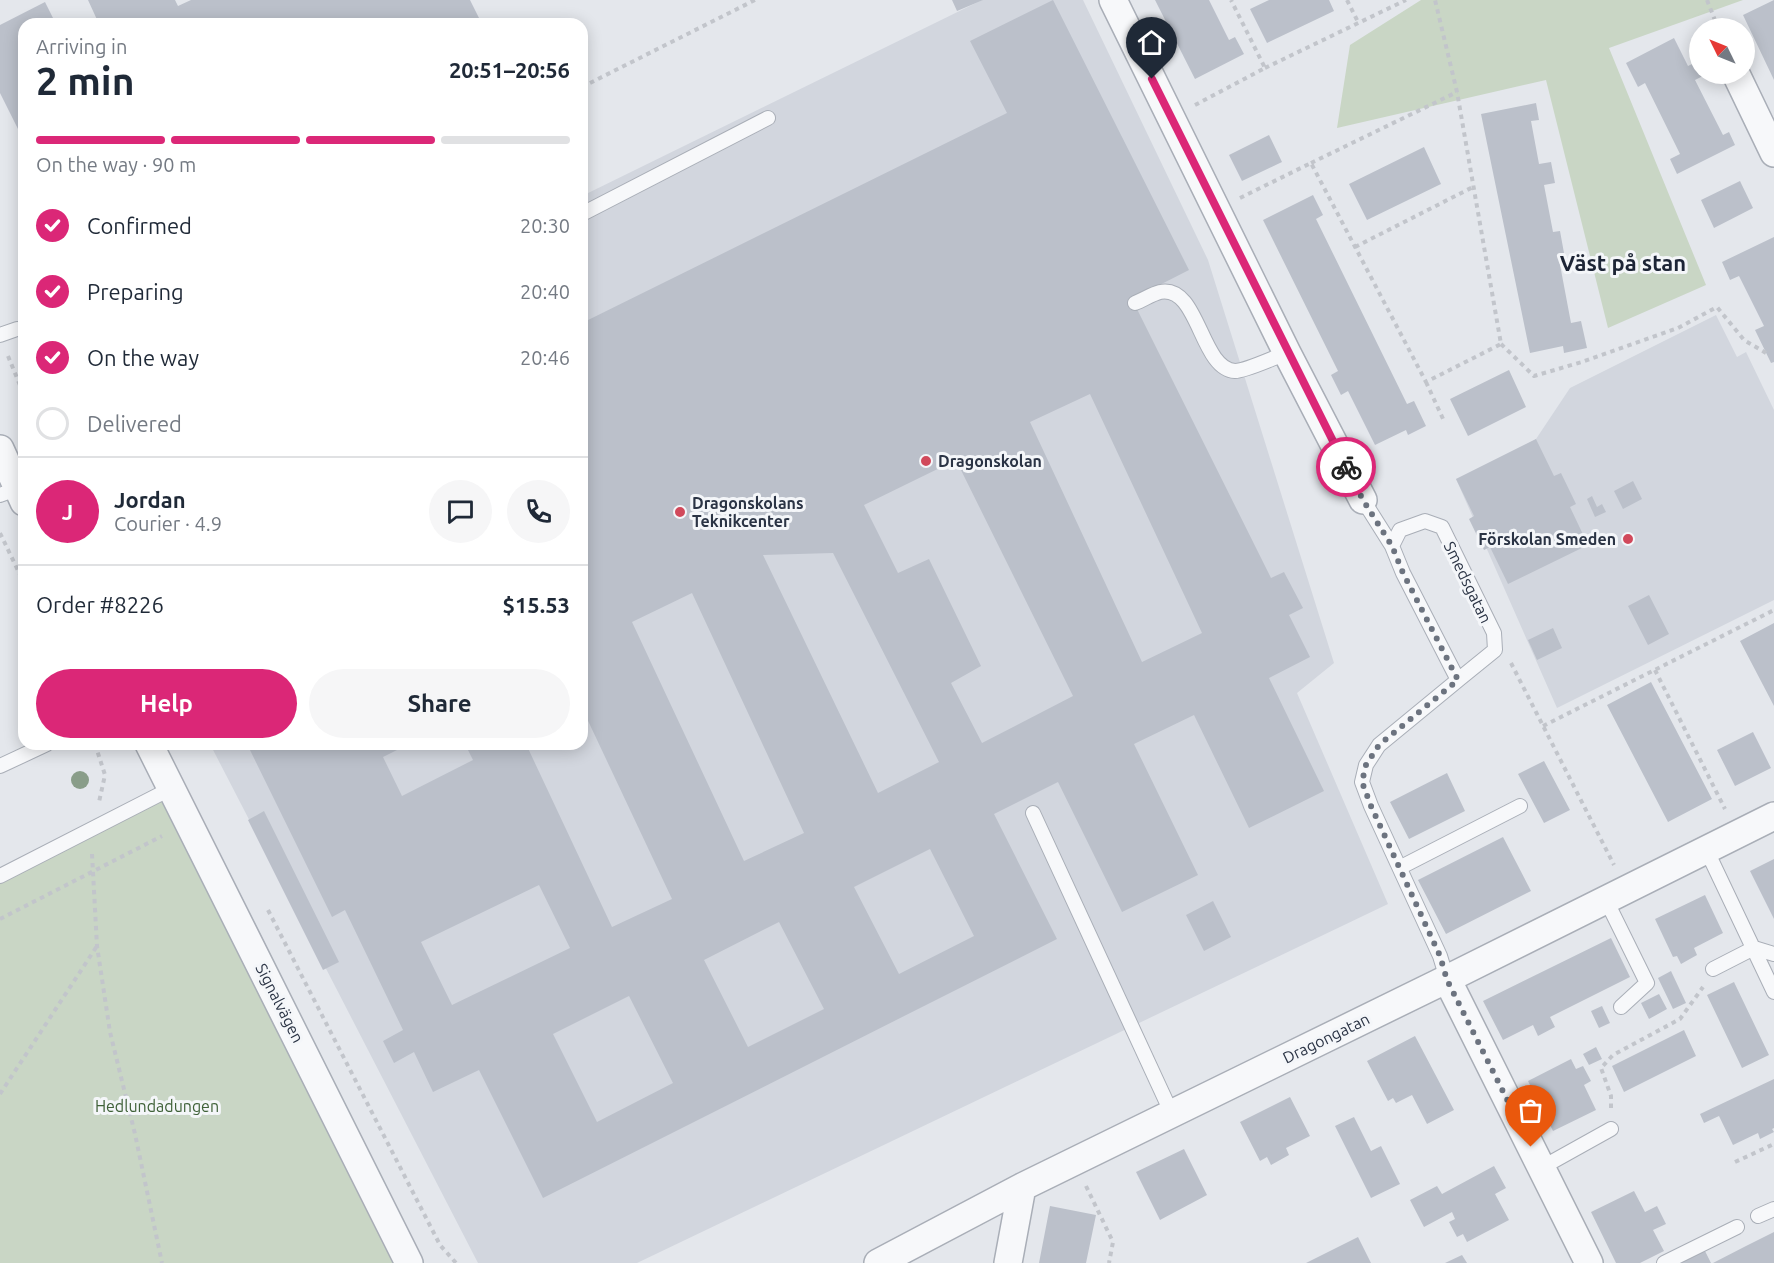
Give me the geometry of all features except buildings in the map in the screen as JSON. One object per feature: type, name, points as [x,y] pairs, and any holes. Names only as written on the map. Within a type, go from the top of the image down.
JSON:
[{"type":"street","points":[[1113,0],[1287,353],[1363,500]]},
{"type":"street","points":[[1741,84],[1774,153]]},
{"type":"street","points":[[0,449],[16,493]]},
{"type":"street","name":"Signalvägen","points":[[153,750],[409,1263]]},
{"type":"street","name":"Dragongatan","points":[[878,1263],[1074,1161],[1447,980],[1774,816]]},
{"type":"street","points":[[1447,980],[1589,1263]]},
{"type":"street","points":[[1008,1263],[1022,1187]]},
{"type":"lane","points":[[588,211],[768,118]]},
{"type":"lane","points":[[1135,303],[1161,292],[1171,293],[1182,299],[1190,309],[1216,360],[1224,367],[1235,371],[1287,353]]},
{"type":"lane","points":[[0,335],[17,329]]},
{"type":"lane","points":[[1363,500],[1392,546],[1403,573],[1458,680]]},
{"type":"lane","name":"Smedsgatan","points":[[1392,546],[1400,530],[1425,521],[1442,527],[1494,633],[1495,650]]},
{"type":"lane","points":[[1447,980],[1440,956],[1362,782],[1366,765],[1379,745],[1495,650]]},
{"type":"lane","points":[[0,766],[33,750]]},
{"type":"lane","points":[[0,876],[172,788]]},
{"type":"lane","points":[[1401,867],[1520,806]]},
{"type":"lane","points":[[1033,813],[1172,1114]]},
{"type":"lane","points":[[1706,849],[1774,992]]},
{"type":"lane","points":[[1616,895],[1647,983],[1621,1007]]},
{"type":"lane","points":[[1713,969],[1754,948],[1774,954]]},
{"type":"lane","points":[[1541,1168],[1611,1130]]},
{"type":"lane","points":[[1758,1216],[1774,1209]]},
{"type":"lane","points":[[1664,1263],[1737,1227]]},
{"type":"path","points":[[588,84],[755,0]]},
{"type":"path","points":[[1232,0],[1265,68]]},
{"type":"path","points":[[1347,0],[1358,22]]},
{"type":"path","points":[[1171,118],[1265,68],[1406,0]]},
{"type":"path","points":[[1436,0],[1456,92],[1501,344],[1534,376],[1582,362],[1678,328],[1717,307],[1744,340],[1766,353]]},
{"type":"path","points":[[1707,0],[1714,18]]},
{"type":"path","points":[[1216,209],[1456,92]]},
{"type":"path","points":[[1311,163],[1426,382],[1444,421]]},
{"type":"path","points":[[1354,247],[1473,187]]},
{"type":"path","points":[[1426,382],[1501,344]]},
{"type":"path","points":[[7,354],[18,380]]},
{"type":"path","points":[[0,533],[18,570]]},
{"type":"path","points":[[1543,726],[1774,610]]},
{"type":"path","points":[[1495,650],[1510,661],[1543,726],[1616,895]]},
{"type":"path","points":[[1655,670],[1737,834]]},
{"type":"path","points":[[97,750],[105,775],[92,828],[92,872],[97,946],[110,1032],[135,1134],[162,1263]]},
{"type":"path","points":[[0,919],[190,822]]},
{"type":"path","points":[[264,903],[440,1245],[456,1263]]},
{"type":"path","points":[[0,1094],[97,946]]},
{"type":"path","points":[[1611,1130],[1611,1096],[1600,1068],[1612,1055],[1680,1019],[1713,969]]},
{"type":"path","points":[[1735,1162],[1774,1144]]},
{"type":"path","points":[[1074,1161],[1113,1242],[1109,1263]]},
{"type":"shaded area","name":"Dragonskolan","points":[[982,0],[1083,0],[1208,260],[1334,663],[1297,693],[1388,904],[637,1263],[478,1263],[213,750],[588,750],[588,193]]},
{"type":"shaded area","name":"Förskolan Smeden","points":[[1716,315],[1737,357],[1746,352],[1774,410],[1774,600],[1557,708],[1456,479],[1536,439],[1570,388]]},
{"type":"green space","points":[[1421,0],[1743,0],[1609,48],[1706,285],[1608,328],[1546,80],[1337,128],[1350,45]]},
{"type":"green space","name":"Hedlundadungen","points":[[172,788],[409,1263],[0,1263],[0,876]]},
{"type":"way so far","points":[[1346,467],[1363,500],[1392,546],[1403,573],[1458,680],[1379,745],[1366,765],[1362,782],[1440,956],[1447,980],[1531,1147]]},
{"type":"place","name":"Dragonskolan","points":[[926,461]]},
{"type":"place","name":"Dragonskolans Teknikcenter","points":[[680,512]]},
{"type":"place","name":"Förskolan Smeden","points":[[1628,539]]},
{"type":"district","name":"Väst på stan","points":[[1623,262]]},
{"type":"route","points":[[1152,79],[1346,467]]}]
